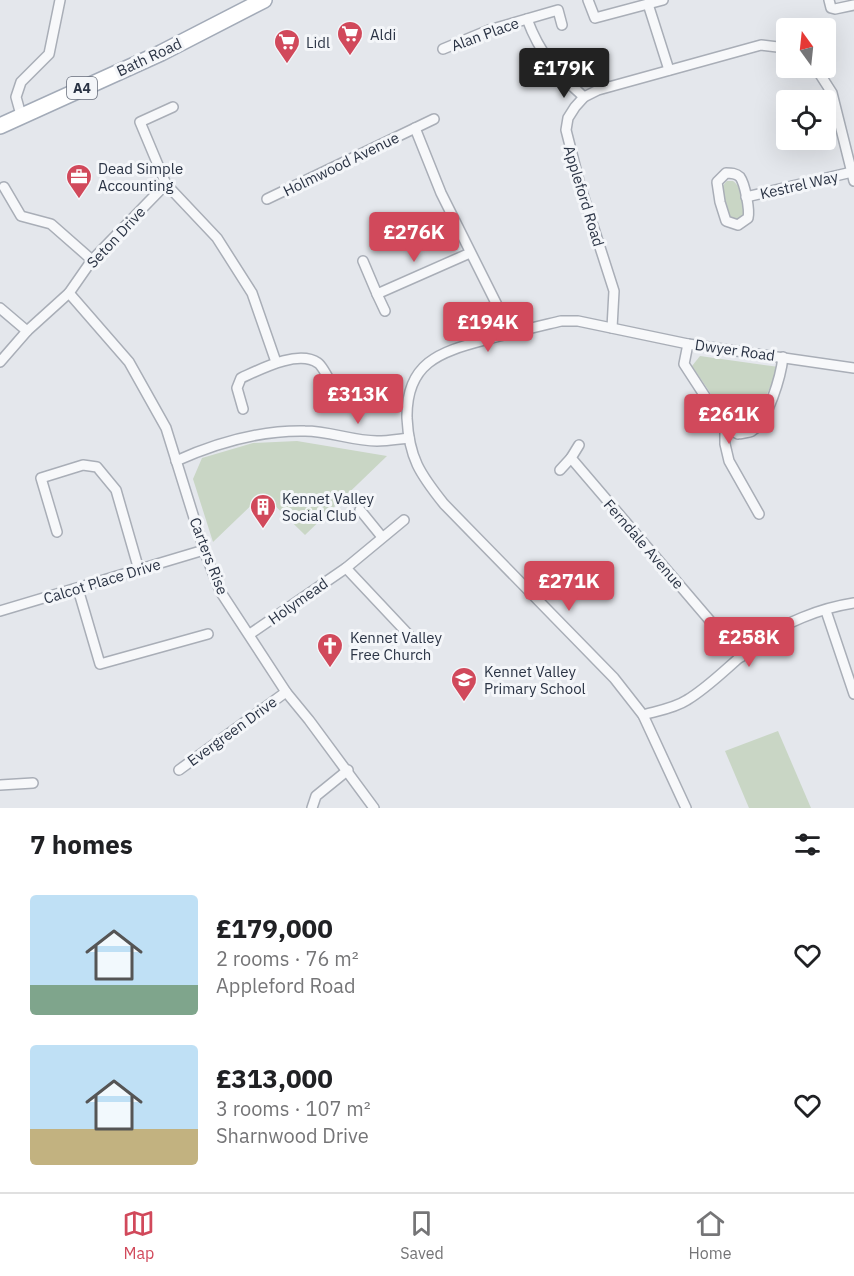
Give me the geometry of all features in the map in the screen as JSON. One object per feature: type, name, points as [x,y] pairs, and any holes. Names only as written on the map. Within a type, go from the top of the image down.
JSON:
[{"type":"main road","name":"Bath Road","points":[[0,126],[161,52],[254,2]]},
{"type":"street","points":[[21,115],[16,97],[21,82],[49,54],[60,0]]},
{"type":"street","points":[[588,0],[595,18],[663,0]]},
{"type":"street","points":[[830,0],[831,8],[835,9],[854,5]]},
{"type":"street","points":[[648,4],[669,70]]},
{"type":"street","name":"Alan Place","points":[[443,49],[489,30],[558,10],[562,25]]},
{"type":"street","name":"Alan Place","points":[[527,19],[541,50],[558,74],[584,98]]},
{"type":"street","points":[[584,98],[598,90],[761,45],[776,47]]},
{"type":"street","points":[[822,78],[832,93],[853,176]]},
{"type":"street","name":"Appleford Road","points":[[584,98],[568,118],[566,130],[580,185],[614,291],[612,328]]},
{"type":"street","points":[[173,107],[140,122],[166,184],[217,238],[252,293],[276,362]]},
{"type":"street","name":"Holmwood Avenue","points":[[267,199],[434,119]]},
{"type":"street","name":"Holmwood Avenue","points":[[415,128],[441,193],[500,311],[507,334]]},
{"type":"street","name":"Kestrel Way","points":[[726,173],[738,176],[746,197],[750,213],[748,218],[742,224],[730,224],[724,217],[716,187],[719,178],[726,173]]},
{"type":"street","name":"Kestrel Way","points":[[746,197],[853,176]]},
{"type":"street","name":"Seton Drive","points":[[0,362],[27,331],[69,293],[92,260],[166,184]]},
{"type":"street","points":[[4,187],[21,216],[51,224],[92,260]]},
{"type":"street","points":[[377,294],[470,253]]},
{"type":"street","points":[[363,261],[385,311]]},
{"type":"street","name":"Carters Rise","points":[[69,293],[129,362],[166,428],[204,550],[220,591],[286,692],[348,770],[374,808]]},
{"type":"street","points":[[0,308],[27,331]]},
{"type":"street","name":"Dwyer Road","points":[[686,808],[643,715],[614,678],[444,504],[417,466],[409,438],[408,399],[413,381],[421,369],[444,352],[561,321],[578,321],[688,344],[854,368]]},
{"type":"street","name":"Dwyer Road","points":[[688,344],[684,364],[725,427],[738,434],[752,431],[762,419],[777,388],[783,357]]},
{"type":"street","points":[[243,409],[237,388],[241,378],[276,362],[306,358],[319,363],[337,395]]},
{"type":"street","name":"Dwyer Road","points":[[725,427],[725,444],[729,461],[759,514]]},
{"type":"street","points":[[176,461],[204,448],[238,438],[285,432],[306,431],[377,441],[409,438]]},
{"type":"street","points":[[560,470],[579,445]]},
{"type":"street","name":"Ferndale Avenue","points":[[571,458],[741,657]]},
{"type":"street","points":[[57,532],[41,478],[82,465],[97,467],[116,490],[139,570]]},
{"type":"street","points":[[360,510],[382,537]]},
{"type":"street","name":"Holymead","points":[[250,634],[346,568],[404,520]]},
{"type":"street","name":"Calcot Place Drive","points":[[0,611],[204,550]]},
{"type":"street","points":[[346,568],[409,635]]},
{"type":"street","points":[[78,589],[100,664],[208,634]]},
{"type":"street","points":[[643,715],[685,702],[770,634],[799,619],[854,603]]},
{"type":"street","points":[[826,611],[854,694]]},
{"type":"street","name":"Evergreen Drive","points":[[179,771],[286,692]]},
{"type":"street","points":[[312,808],[316,796],[348,770]]},
{"type":"street","points":[[0,785],[33,783]]},
{"type":"green space","points":[[727,181],[733,181],[743,196],[743,215],[738,219],[729,217],[724,203],[722,189]]},
{"type":"green space","points":[[700,356],[779,367],[755,421],[742,427],[730,422],[692,366]]},
{"type":"green space","points":[[297,441],[387,456],[305,535],[263,494],[213,542],[193,479],[202,458],[253,443]]},
{"type":"green space","points":[[778,731],[811,808],[749,808],[725,751]]},
{"type":"place","name":"Aldi","points":[[350,57]]},
{"type":"place","name":"Lidl","points":[[287,65]]},
{"type":"place","name":"Dead Simple Accounting","points":[[79,200]]},
{"type":"place","name":"Kennet Valley Social Club","points":[[263,530]]},
{"type":"place","name":"Kennet Valley Free Church","points":[[330,669]]},
{"type":"place","name":"Kennet Valley Primary School","points":[[464,703]]}]
